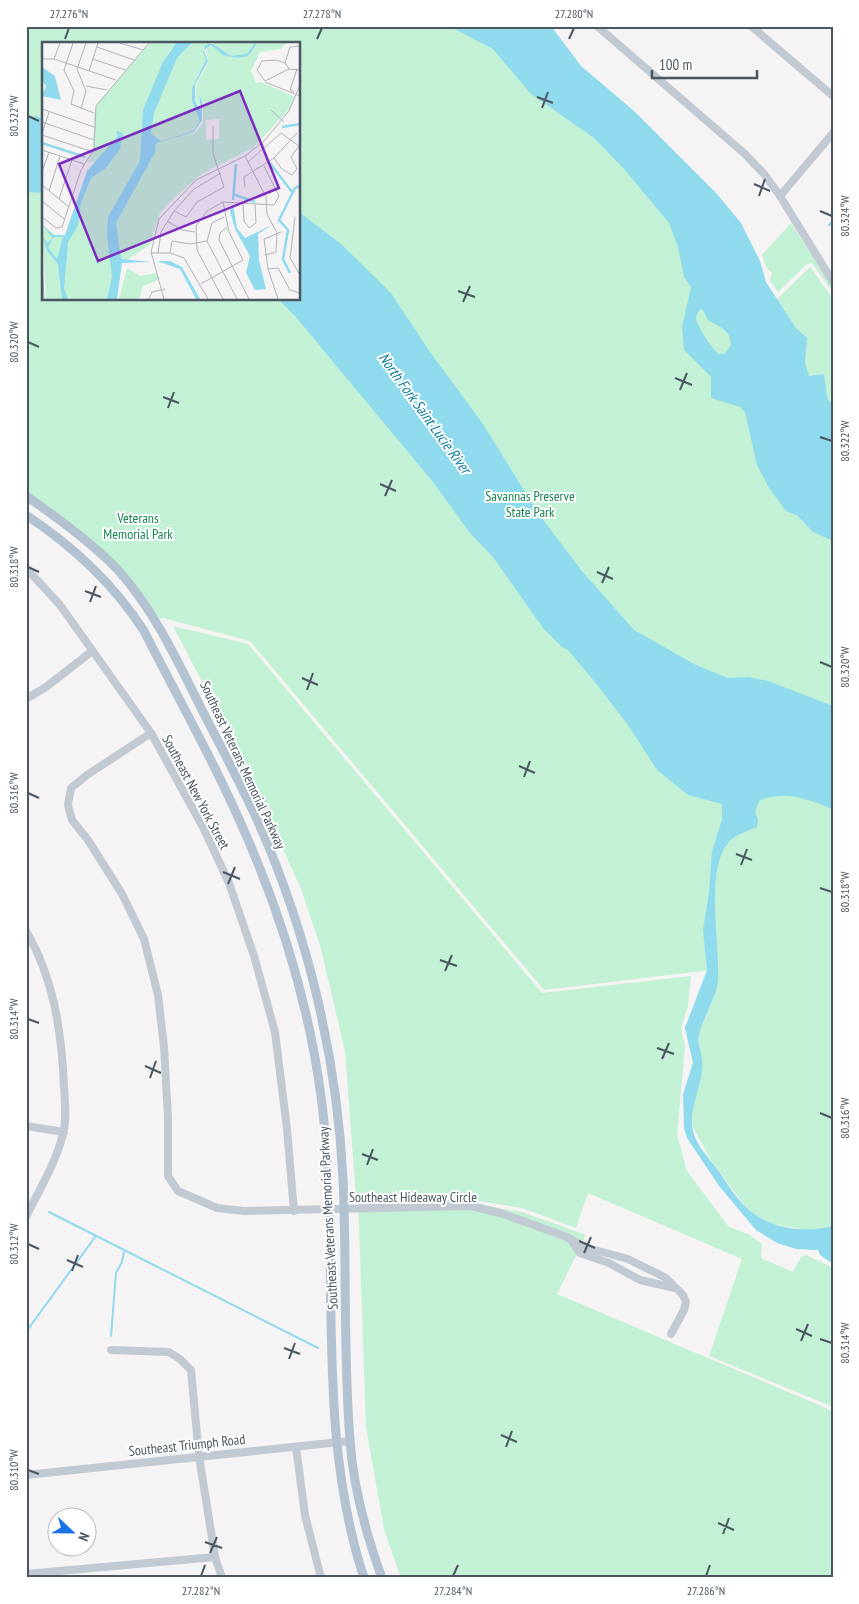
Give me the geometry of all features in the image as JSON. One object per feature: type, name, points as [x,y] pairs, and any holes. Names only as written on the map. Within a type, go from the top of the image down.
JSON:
[{"type":"main road","name":"Southeast Veterans Memorial Parkway","points":[[26,496],[92,546],[118,570],[138,595],[175,656],[259,824],[294,913],[317,993],[334,1086],[344,1210],[350,1441],[362,1512],[382,1578]]},
{"type":"main road","name":"Southeast Veterans Memorial Parkway","points":[[26,514],[80,556],[106,580],[126,604],[144,631],[246,834],[280,924],[303,1002],[321,1096],[329,1211],[332,1362],[337,1442],[349,1522],[364,1578]]},
{"type":"street","points":[[597,26],[745,154],[765,174],[833,282]]},
{"type":"street","points":[[751,26],[833,96]]},
{"type":"street","points":[[780,196],[833,134]]},
{"type":"street","name":"Southeast New York Street","points":[[26,568],[60,605],[91,652],[151,733],[204,829],[229,883],[254,956],[275,1032],[287,1129],[294,1211]]},
{"type":"street","points":[[26,699],[46,687],[91,652]]},
{"type":"street","name":"Southeast Hideaway Circle","points":[[151,733],[82,779],[72,788],[68,804],[72,820],[88,840],[122,894],[144,939],[158,995],[164,1046],[168,1118],[168,1176],[178,1191],[217,1208],[244,1211],[329,1211],[471,1206],[500,1213],[584,1247],[621,1257],[666,1278],[675,1288]]},
{"type":"street","points":[[26,931],[51,986],[63,1052],[64,1132],[54,1161],[26,1217]]},
{"type":"street","points":[[26,1126],[64,1132]]},
{"type":"street","name":"Southeast Hideaway Circle","points":[[572,1241],[580,1253],[609,1263],[629,1275],[662,1286],[675,1288]]},
{"type":"street","points":[[629,1275],[634,1264]]},
{"type":"street","points":[[671,1334],[685,1306],[685,1299],[675,1288]]},
{"type":"street","points":[[111,1350],[169,1352],[180,1358],[191,1370],[199,1456],[215,1557],[222,1578]]},
{"type":"street","name":"Southeast Triumph Road","points":[[26,1475],[350,1441]]},
{"type":"street","points":[[296,1447],[305,1516],[321,1578]]},
{"type":"street","points":[[26,1574],[215,1557]]},
{"type":"green space","name":"Savannas Preserve State Park","points":[[26,26],[498,26],[764,312],[810,267],[833,299],[833,1235],[756,1221],[710,1159],[687,1116],[697,1029],[711,970],[544,990],[250,641],[163,618],[160,619],[124,572],[26,492]]},
{"type":"green space","points":[[791,223],[833,288],[833,293],[812,263],[807,264],[778,292],[770,281],[772,273],[766,267],[762,255]]},
{"type":"green space","points":[[173,626],[248,644],[542,993],[691,976],[688,1006],[681,1028],[685,1046],[677,1135],[687,1171],[729,1227],[748,1234],[762,1244],[761,1258],[793,1272],[801,1257],[806,1255],[833,1268],[833,1407],[709,1356],[742,1259],[588,1193],[576,1228],[522,1208],[433,1193],[356,1196],[345,1051],[320,945],[301,889],[239,752]]},
{"type":"green space","points":[[433,1197],[522,1212],[586,1235],[557,1294],[833,1411],[833,1578],[401,1578],[384,1529],[366,1427],[358,1199]]},
{"type":"water","points":[[449,26],[551,26],[581,66],[634,111],[717,194],[741,223],[760,261],[766,282],[796,328],[807,338],[805,363],[809,376],[824,374],[827,397],[833,406],[833,541],[813,532],[798,516],[786,511],[769,488],[757,465],[745,412],[740,407],[711,398],[711,377],[684,350],[682,327],[691,287],[684,277],[678,247],[669,223],[624,169],[594,138],[531,94],[493,49]],"holes":[[[700,309],[703,310],[708,320],[724,329],[729,335],[731,345],[725,353],[719,354],[708,342],[701,330],[696,316]]]},
{"type":"water","points":[[26,115],[42,118],[42,193],[26,192]]},
{"type":"water","name":"North Fork Saint Lucie River","points":[[300,213],[341,244],[391,293],[430,352],[483,424],[538,513],[581,570],[634,630],[696,665],[728,678],[749,677],[768,681],[833,706],[833,809],[797,797],[779,796],[760,800],[755,811],[758,820],[757,827],[731,840],[721,855],[715,890],[718,981],[715,994],[699,1034],[698,1041],[702,1069],[692,1113],[692,1122],[693,1131],[700,1146],[736,1197],[750,1211],[768,1222],[790,1228],[812,1229],[833,1226],[833,1264],[820,1255],[818,1250],[796,1249],[777,1243],[756,1230],[719,1186],[687,1138],[684,1128],[683,1094],[693,1063],[685,1028],[707,970],[703,930],[709,893],[712,851],[722,820],[722,804],[688,795],[657,770],[628,725],[594,681],[568,650],[562,647],[543,628],[493,557],[470,533],[433,482],[295,316],[279,300],[300,300]]},
{"type":"waterway","points":[[829,225],[833,221]]},
{"type":"waterway","points":[[49,1212],[318,1348]]},
{"type":"waterway","points":[[26,1332],[95,1237]]},
{"type":"waterway","points":[[111,1336],[116,1273],[122,1262],[124,1252]]},
{"type":"park label","name":"Veterans Memorial Park","points":[[138,526]]}]
